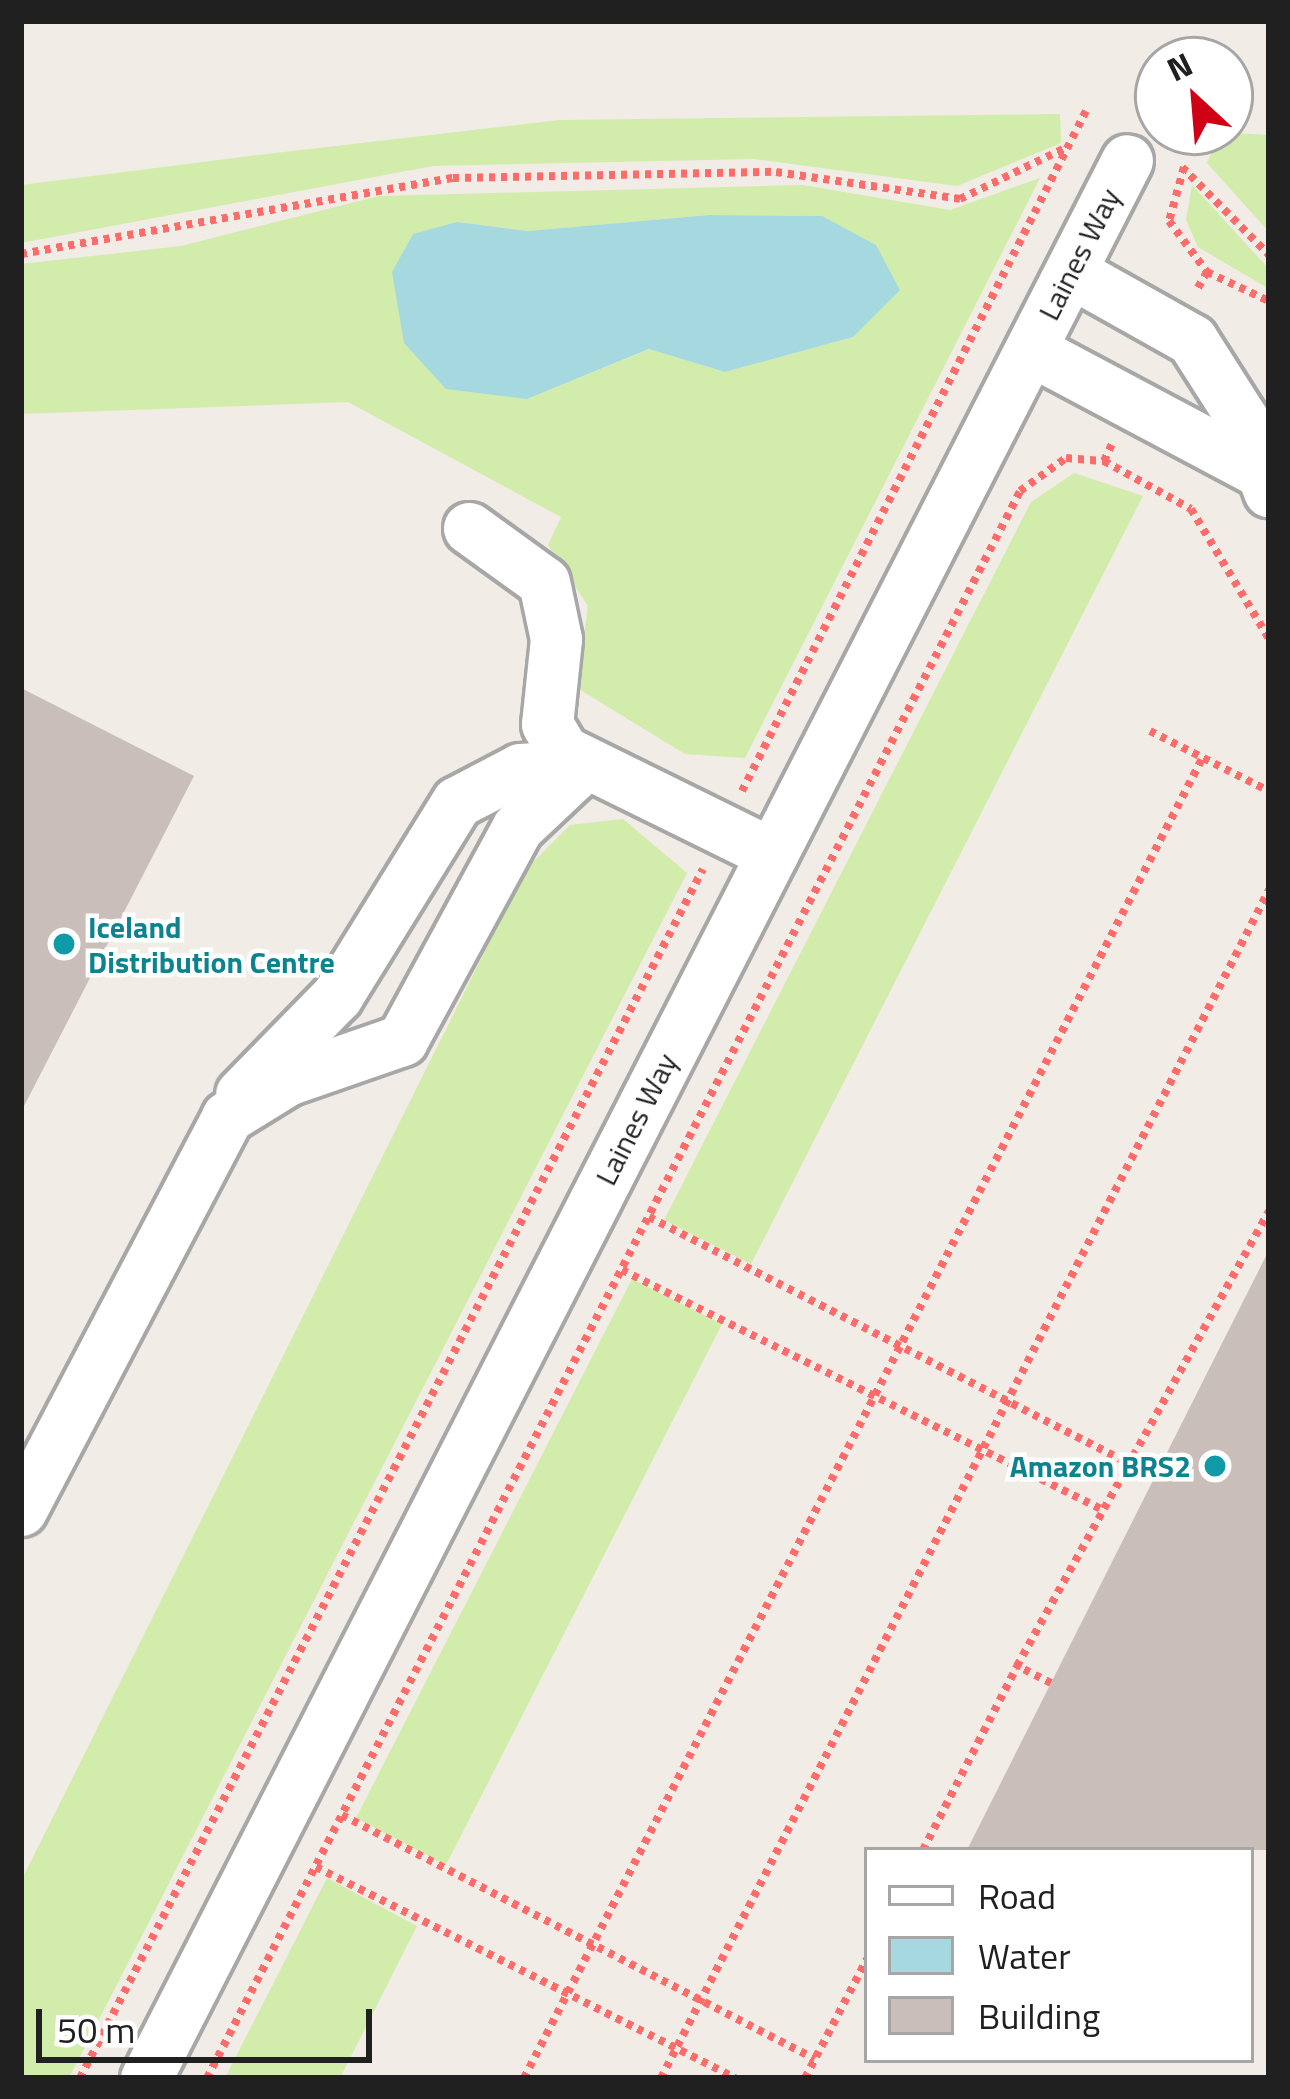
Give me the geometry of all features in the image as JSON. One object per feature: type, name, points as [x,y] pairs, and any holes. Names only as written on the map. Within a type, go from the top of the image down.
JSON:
[{"type":"street","name":"Laines Way","points":[[146,2078],[1130,150]]},
{"type":"street","points":[[1071,272],[1171,328],[1217,372],[1264,482]]},
{"type":"street","points":[[1030,350],[1133,402],[1264,482]]},
{"type":"street","points":[[469,528],[544,582],[556,639],[548,724],[584,766],[772,854]]},
{"type":"street","points":[[227,1117],[287,1080],[402,1040],[517,828],[584,766]]},
{"type":"street","points":[[21,1510],[227,1117],[271,1055],[337,996],[439,819],[520,769],[584,766]]},
{"type":"path","points":[[80,2078],[723,830],[1086,111]]},
{"type":"path","points":[[1081,122],[1130,150],[1184,167],[1269,255]]},
{"type":"path","points":[[21,254],[453,178],[776,172],[960,199],[1068,146]]},
{"type":"path","points":[[1184,167],[1169,221],[1208,272],[1269,301]]},
{"type":"path","points":[[1171,328],[1208,272]]},
{"type":"path","points":[[1104,461],[1133,402]]},
{"type":"path","points":[[207,2078],[1020,490],[1066,458],[1104,461],[1191,509],[1269,639]]},
{"type":"path","points":[[1150,730],[1269,791]]},
{"type":"path","points":[[524,2078],[1203,757]]},
{"type":"path","points":[[661,2078],[1269,890]]},
{"type":"path","points":[[649,1217],[1135,1467],[1269,1211]]},
{"type":"path","points":[[622,1270],[1101,1509]]},
{"type":"path","points":[[925,1847],[1126,1462]]},
{"type":"path","points":[[1018,1666],[1051,1683]]},
{"type":"path","points":[[342,1815],[815,2059]]},
{"type":"path","points":[[316,1867],[735,2078]]},
{"type":"path","points":[[805,2078],[864,1965]]},
{"type":"green space","points":[[1060,114],[1061,143],[957,186],[754,159],[433,166],[21,243],[21,185],[258,155],[559,120]]},
{"type":"green space","points":[[1254,134],[1269,135],[1269,232],[1207,163],[1210,156],[1254,156]]},
{"type":"green space","points":[[1040,178],[745,758],[685,754],[577,688],[588,606],[548,545],[561,517],[348,402],[21,414],[21,264],[181,246],[379,196],[803,185],[950,210]],"holes":[[[709,215],[822,216],[853,337],[725,372],[650,349],[527,399],[457,222],[528,231]]]},
{"type":"green space","points":[[1192,185],[1269,269],[1269,289],[1198,247],[1186,220]]},
{"type":"green space","points":[[1074,473],[1143,496],[751,1264],[664,1220],[1031,502]]},
{"type":"green space","points":[[623,819],[687,873],[69,2078],[21,2078],[21,1881],[526,869],[570,825]]},
{"type":"green space","points":[[632,1279],[722,1324],[446,1865],[356,1818]]},
{"type":"green space","points":[[327,1878],[417,1926],[340,2078],[225,2078]]},
{"type":"water","points":[[709,215],[822,216],[876,245],[900,290],[853,337],[725,372],[649,349],[527,399],[446,389],[404,343],[392,272],[413,234],[457,222],[528,231]]},
{"type":"building","name":"Iceland Distribution Centre","points":[[21,688],[194,776],[21,1112]]},
{"type":"building","name":"Amazon BRS2","points":[[1269,1250],[1269,1850],[969,1847]]},
{"type":"place","name":"Iceland Distribution Centre","points":[[64,944]]},
{"type":"place","name":"Amazon BRS2","points":[[1215,1466]]}]
